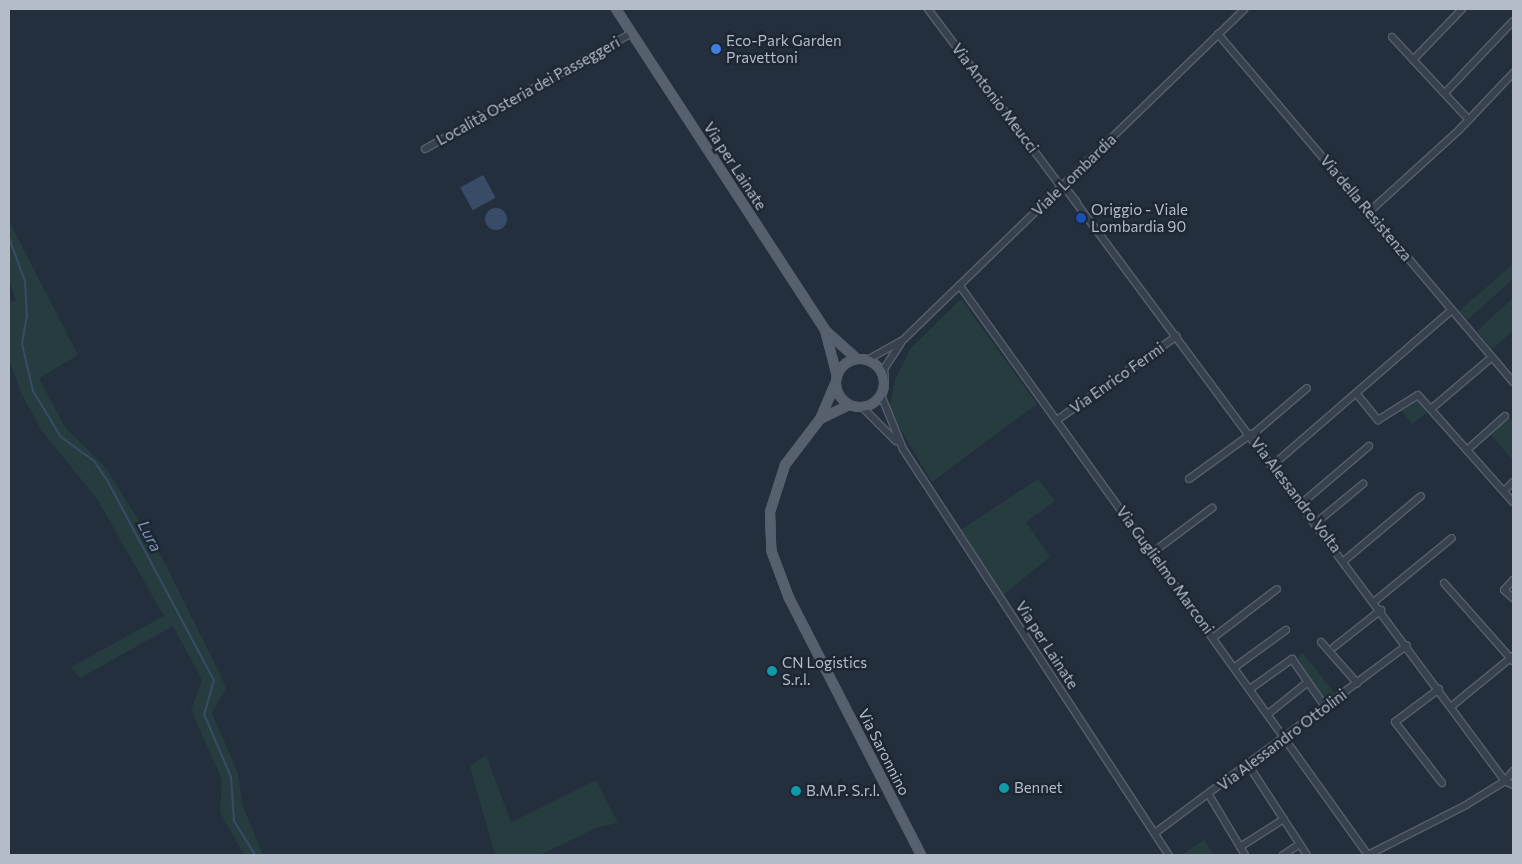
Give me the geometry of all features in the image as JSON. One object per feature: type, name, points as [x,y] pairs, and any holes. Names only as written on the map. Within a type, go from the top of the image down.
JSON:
[{"type":"main road","name":"Via per Lainate","points":[[616,9],[825,330],[857,359]]},
{"type":"main road","name":"Via per Lainate","points":[[825,330],[836,379]]},
{"type":"main road","points":[[857,359],[867,360],[880,368],[885,382],[881,395],[862,407],[849,404],[839,395],[836,379],[844,364],[857,359]]},
{"type":"main road","name":"Via Saronnino","points":[[836,379],[820,419],[796,446],[774,490],[768,534],[770,550],[789,598],[921,855]]},
{"type":"main road","name":"Via Saronnino","points":[[820,419],[849,404]]},
{"type":"street","name":"Via Antonio Meucci","points":[[928,9],[1062,186]]},
{"type":"street","name":"Viale Lombardia","points":[[885,382],[884,369],[903,340],[1244,9]]},
{"type":"street","points":[[1414,60],[1462,9]]},
{"type":"street","points":[[1445,93],[1513,21]]},
{"type":"street","name":"Località Osteria dei Passeggeri","points":[[425,149],[632,33]]},
{"type":"street","name":"Via della Resistenza","points":[[1218,34],[1513,382]]},
{"type":"street","points":[[1392,37],[1469,120]]},
{"type":"street","points":[[1369,212],[1469,120],[1513,73]]},
{"type":"street","name":"Via Alessandro Volta","points":[[1062,186],[1083,211],[1274,464],[1505,781]]},
{"type":"street","name":"Via Guglielmo Marconi","points":[[960,286],[1214,636],[1368,855]]},
{"type":"street","points":[[1274,464],[1452,310]]},
{"type":"street","name":"Via Enrico Fermi","points":[[1057,420],[1177,336]]},
{"type":"street","name":"Viale Lombardia","points":[[867,360],[903,340]]},
{"type":"street","points":[[1431,409],[1492,357]]},
{"type":"street","points":[[1189,479],[1251,434],[1307,388]]},
{"type":"street","points":[[1356,393],[1378,420],[1416,394],[1513,502]]},
{"type":"street","name":"Via per Lainate","points":[[881,395],[903,449]]},
{"type":"street","name":"Via per Lainate","points":[[862,407],[903,449],[1169,855]]},
{"type":"street","points":[[1467,450],[1505,416]]},
{"type":"street","points":[[1302,502],[1369,446]]},
{"type":"street","points":[[1504,491],[1513,482]]},
{"type":"street","points":[[1317,522],[1364,484]]},
{"type":"street","points":[[1344,560],[1421,496]]},
{"type":"street","points":[[1153,552],[1212,508]]},
{"type":"street","points":[[1375,601],[1452,538]]},
{"type":"street","points":[[1513,580],[1504,590],[1513,598]]},
{"type":"street","points":[[1444,583],[1513,659],[1452,706]]},
{"type":"street","points":[[1214,636],[1277,589]]},
{"type":"street","points":[[1334,647],[1381,610]]},
{"type":"street","points":[[1235,668],[1286,630]]},
{"type":"street","points":[[1321,642],[1356,683]]},
{"type":"street","name":"Via Alessandro Ottolini","points":[[1155,833],[1209,796],[1407,645]]},
{"type":"street","points":[[1250,689],[1292,659],[1326,708]]},
{"type":"street","points":[[1268,714],[1308,682]]},
{"type":"street","points":[[1439,689],[1395,722],[1442,783]]},
{"type":"street","points":[[1249,766],[1307,855]]},
{"type":"street","points":[[1368,855],[1505,781],[1513,771]]},
{"type":"street","points":[[1505,781],[1513,785]]},
{"type":"street","points":[[1209,796],[1245,855]]},
{"type":"street","points":[[1240,847],[1284,819]]},
{"type":"street","points":[[1283,855],[1300,844]]},
{"type":"green space","points":[[9,221],[78,355],[39,378],[65,427],[105,467],[164,561],[220,674],[226,688],[212,713],[238,773],[242,804],[263,855],[244,855],[220,812],[222,780],[191,710],[202,680],[173,626],[80,678],[71,667],[164,616],[97,499],[42,431],[21,393],[9,359],[9,304],[16,300],[9,280]]},
{"type":"green space","points":[[1513,264],[1513,279],[1467,320],[1459,311]]},
{"type":"green space","points":[[1513,298],[1513,331],[1492,349],[1477,331]]},
{"type":"green space","points":[[961,299],[1037,404],[932,482],[889,410],[895,380],[911,348]]},
{"type":"green space","points":[[1416,397],[1428,412],[1412,424],[1400,410]]},
{"type":"green space","points":[[1509,417],[1513,422],[1513,461],[1490,434]]},
{"type":"green space","points":[[1038,479],[1055,501],[1026,522],[1050,557],[1003,595],[961,530]]},
{"type":"green space","points":[[1303,653],[1337,697],[1327,705],[1293,661]]},
{"type":"green space","points":[[486,755],[511,822],[596,780],[618,823],[596,828],[540,855],[495,855],[470,766]]},
{"type":"green space","points":[[1204,840],[1214,855],[1181,855]]},
{"type":"water","points":[[483,175],[496,198],[473,210],[460,188]]},
{"type":"water","points":[[496,208],[504,211],[507,219],[504,227],[496,230],[488,227],[485,219],[488,211]]},
{"type":"waterway","name":"Lura","points":[[9,238],[25,281],[27,315],[22,344],[33,391],[61,437],[94,461],[107,480],[214,680],[204,714],[231,777],[234,821],[255,855]]},
{"type":"place","name":"Eco-Park Garden Pravettoni","points":[[716,49]]},
{"type":"place","name":"Origgio - Viale Lombardia 90","points":[[1081,218]]},
{"type":"place","name":"CN Logistics S.r.l.","points":[[772,671]]},
{"type":"place","name":"Bennet","points":[[1004,788]]},
{"type":"place","name":"B.M.P. S.r.l.","points":[[796,791]]}]
